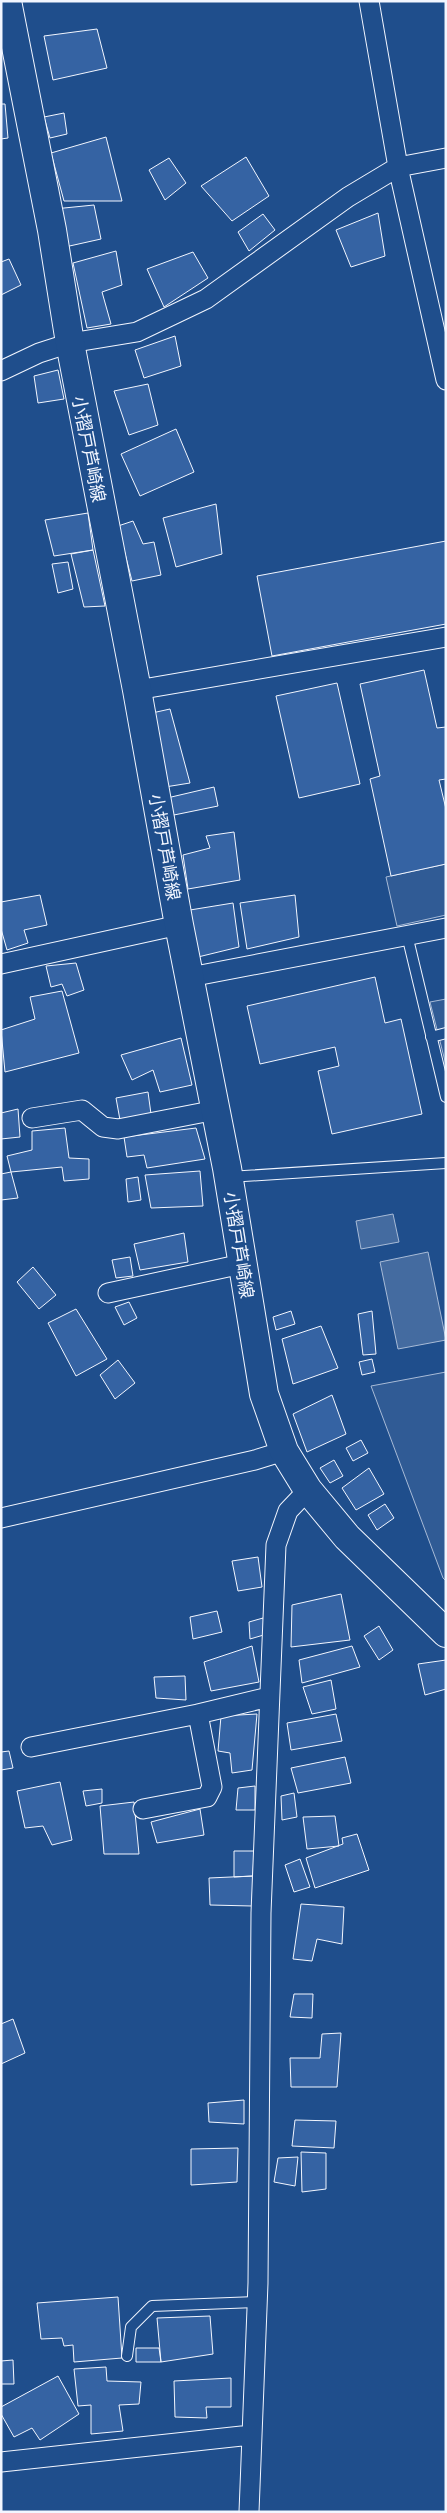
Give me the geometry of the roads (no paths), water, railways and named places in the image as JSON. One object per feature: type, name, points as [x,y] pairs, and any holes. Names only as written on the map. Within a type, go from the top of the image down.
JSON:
[{"type":"main road","name":"小摺戸芦崎線","points":[[7,1],[52,230],[70,343],[137,690],[179,925],[216,1110],[264,1394],[284,1451],[308,1490],[347,1537],[446,1633]]},
{"type":"street","points":[[369,1],[398,166],[446,380]]},
{"type":"street","points":[[1,371],[39,353],[70,343],[137,332],[206,299],[348,198],[398,166],[446,158]]},
{"type":"street","points":[[137,690],[446,637]]},
{"type":"street","points":[[1,964],[179,925]]},
{"type":"street","points":[[190,977],[446,928]]},
{"type":"street","points":[[32,1118],[82,1110],[103,1126],[118,1129],[216,1110]]},
{"type":"street","points":[[108,1292],[242,1264]]},
{"type":"street","points":[[1,1518],[255,1460],[284,1451]]},
{"type":"street","points":[[249,2512],[257,2302],[261,1913],[276,1545],[288,1511],[308,1490]]},
{"type":"street","points":[[30,1747],[198,1714],[269,1697]]},
{"type":"street","points":[[143,1809],[207,1797],[212,1787],[198,1714]]},
{"type":"street","points":[[1,2462],[251,2435]]},
{"type":"lane","points":[[407,935],[446,1097]]},
{"type":"lane","points":[[431,1036],[446,1033]]},
{"type":"lane","points":[[228,1177],[446,1163]]},
{"type":"lane","points":[[127,2356],[131,2327],[152,2306],[257,2302]]}]
